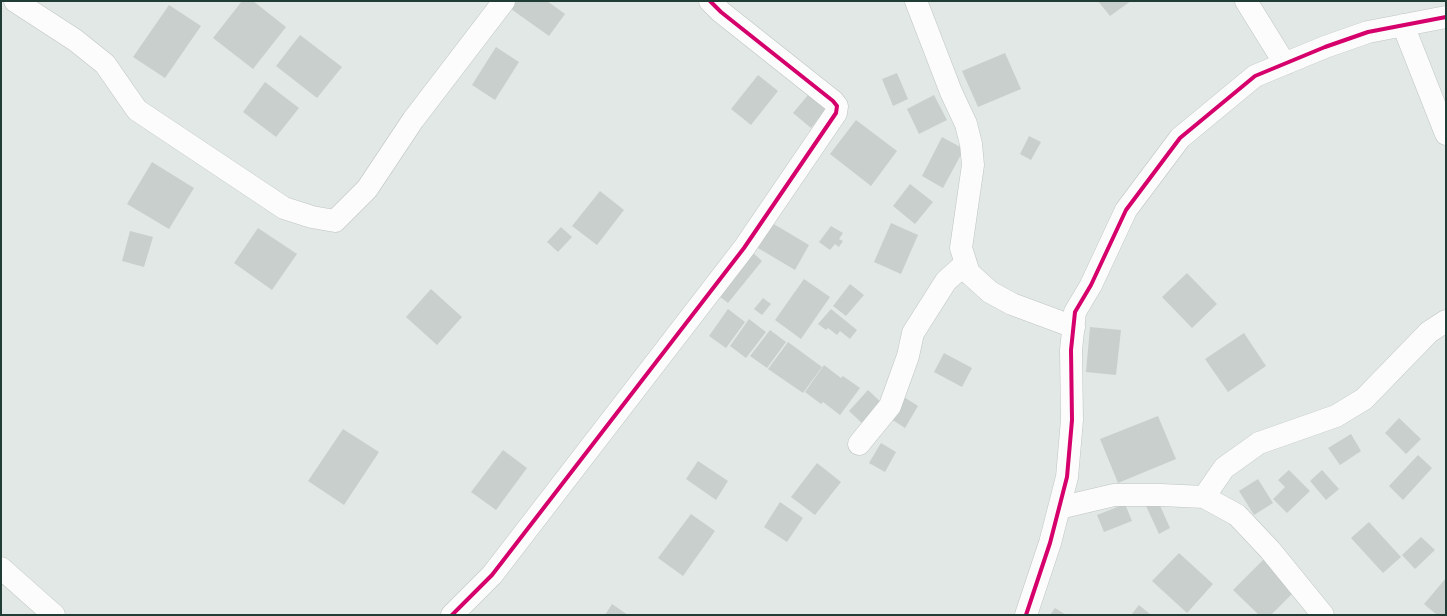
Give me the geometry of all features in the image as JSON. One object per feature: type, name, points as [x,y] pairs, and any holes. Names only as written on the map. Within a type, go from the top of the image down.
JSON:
[{"type":"street","points":[[15,1],[75,40],[105,64],[137,110],[284,208],[312,217],[335,221],[368,189],[413,120],[504,1]]},
{"type":"street","points":[[452,615],[492,575],[734,261],[836,113],[837,106],[833,101],[721,12],[710,1]]},
{"type":"street","points":[[916,1],[951,92],[966,124],[971,144],[973,165],[961,248],[969,273],[990,292],[1012,304],[1074,327]]},
{"type":"street","points":[[1246,1],[1285,64]]},
{"type":"street","points":[[1026,615],[1050,542],[1066,477],[1072,420],[1071,350],[1075,312],[1091,284],[1126,210],[1180,138],[1255,76],[1325,47],[1368,32],[1446,17]]},
{"type":"street","points":[[1403,25],[1446,134]]},
{"type":"street","points":[[859,444],[890,406],[908,356],[913,333],[946,281],[966,262]]},
{"type":"street","points":[[1204,497],[1224,468],[1259,443],[1336,416],[1364,399],[1430,332],[1446,321]]},
{"type":"street","points":[[1059,508],[1114,495],[1204,497],[1237,515],[1270,550],[1323,615]]},
{"type":"street","points":[[1,568],[54,615]]},
{"type":"building","points":[[242,1],[253,1],[286,27],[253,69],[213,38]]},
{"type":"building","points":[[516,1],[547,1],[565,14],[549,36],[511,9]]},
{"type":"building","points":[[1098,1],[1131,1],[1110,16]]},
{"type":"building","points":[[169,5],[201,26],[165,78],[133,57]]},
{"type":"building","points":[[300,35],[342,67],[317,98],[276,66]]},
{"type":"building","points":[[496,47],[519,62],[495,100],[472,85]]},
{"type":"building","points":[[1005,53],[1021,89],[978,107],[962,71]]},
{"type":"building","points":[[897,73],[908,99],[893,106],[882,79]]},
{"type":"building","points":[[758,75],[778,91],[751,125],[731,109]]},
{"type":"building","points":[[265,82],[299,108],[276,137],[243,112]]},
{"type":"building","points":[[808,95],[826,109],[811,128],[793,113]]},
{"type":"building","points":[[934,95],[947,120],[919,134],[907,109]]},
{"type":"building","points":[[856,120],[897,151],[871,186],[830,154]]},
{"type":"building","points":[[1029,136],[1041,142],[1031,160],[1020,154]]},
{"type":"building","points":[[942,137],[964,149],[943,188],[922,176]]},
{"type":"building","points":[[152,162],[194,188],[169,229],[127,204]]},
{"type":"building","points":[[910,184],[933,202],[915,224],[893,206]]},
{"type":"building","points":[[600,191],[624,210],[597,245],[572,226]]},
{"type":"building","points":[[772,223],[809,245],[795,270],[758,248]]},
{"type":"building","points":[[891,223],[918,235],[901,274],[874,262]]},
{"type":"building","points":[[831,226],[843,233],[839,239],[843,241],[839,247],[835,244],[830,250],[819,242]]},
{"type":"building","points":[[561,227],[572,237],[558,252],[547,242]]},
{"type":"building","points":[[258,228],[297,254],[272,290],[234,263]]},
{"type":"building","points":[[130,231],[153,237],[144,267],[122,261]]},
{"type":"building","points":[[751,251],[762,261],[728,303],[715,293]]},
{"type":"building","points":[[1187,273],[1217,304],[1192,328],[1162,297]]},
{"type":"building","points":[[804,279],[830,297],[801,339],[775,320]]},
{"type":"building","points":[[850,284],[864,295],[846,316],[833,306]]},
{"type":"building","points":[[431,289],[462,317],[437,345],[406,317]]},
{"type":"building","points":[[763,298],[771,304],[762,315],[754,309]]},
{"type":"building","points":[[728,309],[745,322],[726,348],[709,336]]},
{"type":"building","points":[[831,309],[857,330],[850,339],[840,331],[837,335],[828,328],[826,330],[818,324]]},
{"type":"building","points":[[749,319],[766,332],[746,358],[730,346]]},
{"type":"building","points":[[1090,327],[1121,330],[1116,375],[1086,372]]},
{"type":"building","points":[[770,330],[786,342],[767,368],[750,356]]},
{"type":"building","points":[[1244,333],[1266,366],[1228,392],[1205,359]]},
{"type":"building","points":[[788,342],[822,367],[803,393],[768,369]]},
{"type":"building","points":[[944,353],[972,368],[962,387],[934,372]]},
{"type":"building","points":[[824,365],[841,378],[843,376],[860,388],[840,415],[823,402],[821,404],[805,392]]},
{"type":"building","points":[[868,390],[883,404],[864,425],[849,411]]},
{"type":"building","points":[[904,397],[918,406],[905,428],[891,419]]},
{"type":"building","points":[[1158,416],[1176,459],[1118,483],[1100,439]]},
{"type":"building","points":[[1399,418],[1421,439],[1406,454],[1385,433]]},
{"type":"building","points":[[343,429],[379,452],[344,505],[308,481]]},
{"type":"building","points":[[1351,434],[1361,451],[1340,465],[1328,448]]},
{"type":"building","points":[[881,443],[896,452],[885,472],[869,463]]},
{"type":"building","points":[[503,450],[527,468],[496,510],[471,492]]},
{"type":"building","points":[[1418,455],[1432,468],[1403,500],[1389,486]]},
{"type":"building","points":[[698,461],[728,481],[716,500],[686,479]]},
{"type":"building","points":[[817,463],[841,482],[815,515],[791,497]]},
{"type":"building","points":[[1289,470],[1310,491],[1287,513],[1273,499],[1285,487],[1278,480]]},
{"type":"building","points":[[1322,470],[1339,489],[1326,500],[1310,481]]},
{"type":"building","points":[[1258,479],[1273,503],[1254,515],[1239,491]]},
{"type":"building","points":[[1158,501],[1170,528],[1159,534],[1146,506]]},
{"type":"building","points":[[780,502],[803,518],[787,542],[764,527]]},
{"type":"building","points":[[1125,504],[1132,521],[1104,532],[1097,515]]},
{"type":"building","points":[[691,514],[715,531],[683,576],[658,558]]},
{"type":"building","points":[[1369,522],[1401,557],[1383,573],[1351,538]]},
{"type":"building","points":[[1421,537],[1435,550],[1415,569],[1402,555]]},
{"type":"building","points":[[1179,553],[1213,584],[1187,613],[1152,581]]},
{"type":"building","points":[[1266,557],[1298,588],[1271,615],[1259,615],[1233,590]]},
{"type":"building","points":[[1446,578],[1446,615],[1437,615],[1424,604]]},
{"type":"building","points":[[612,604],[628,615],[605,615]]},
{"type":"building","points":[[1139,605],[1151,615],[1131,615]]},
{"type":"building","points":[[1055,608],[1066,615],[1050,615]]},
{"type":"cycle path","points":[[452,615],[492,575],[744,248],[836,113],[837,106],[833,101],[721,12],[710,1]]},
{"type":"cycle path","points":[[1026,615],[1050,543],[1067,477],[1072,420],[1071,350],[1075,312],[1091,285],[1126,210],[1180,138],[1255,76],[1325,47],[1368,32],[1446,17]]}]
